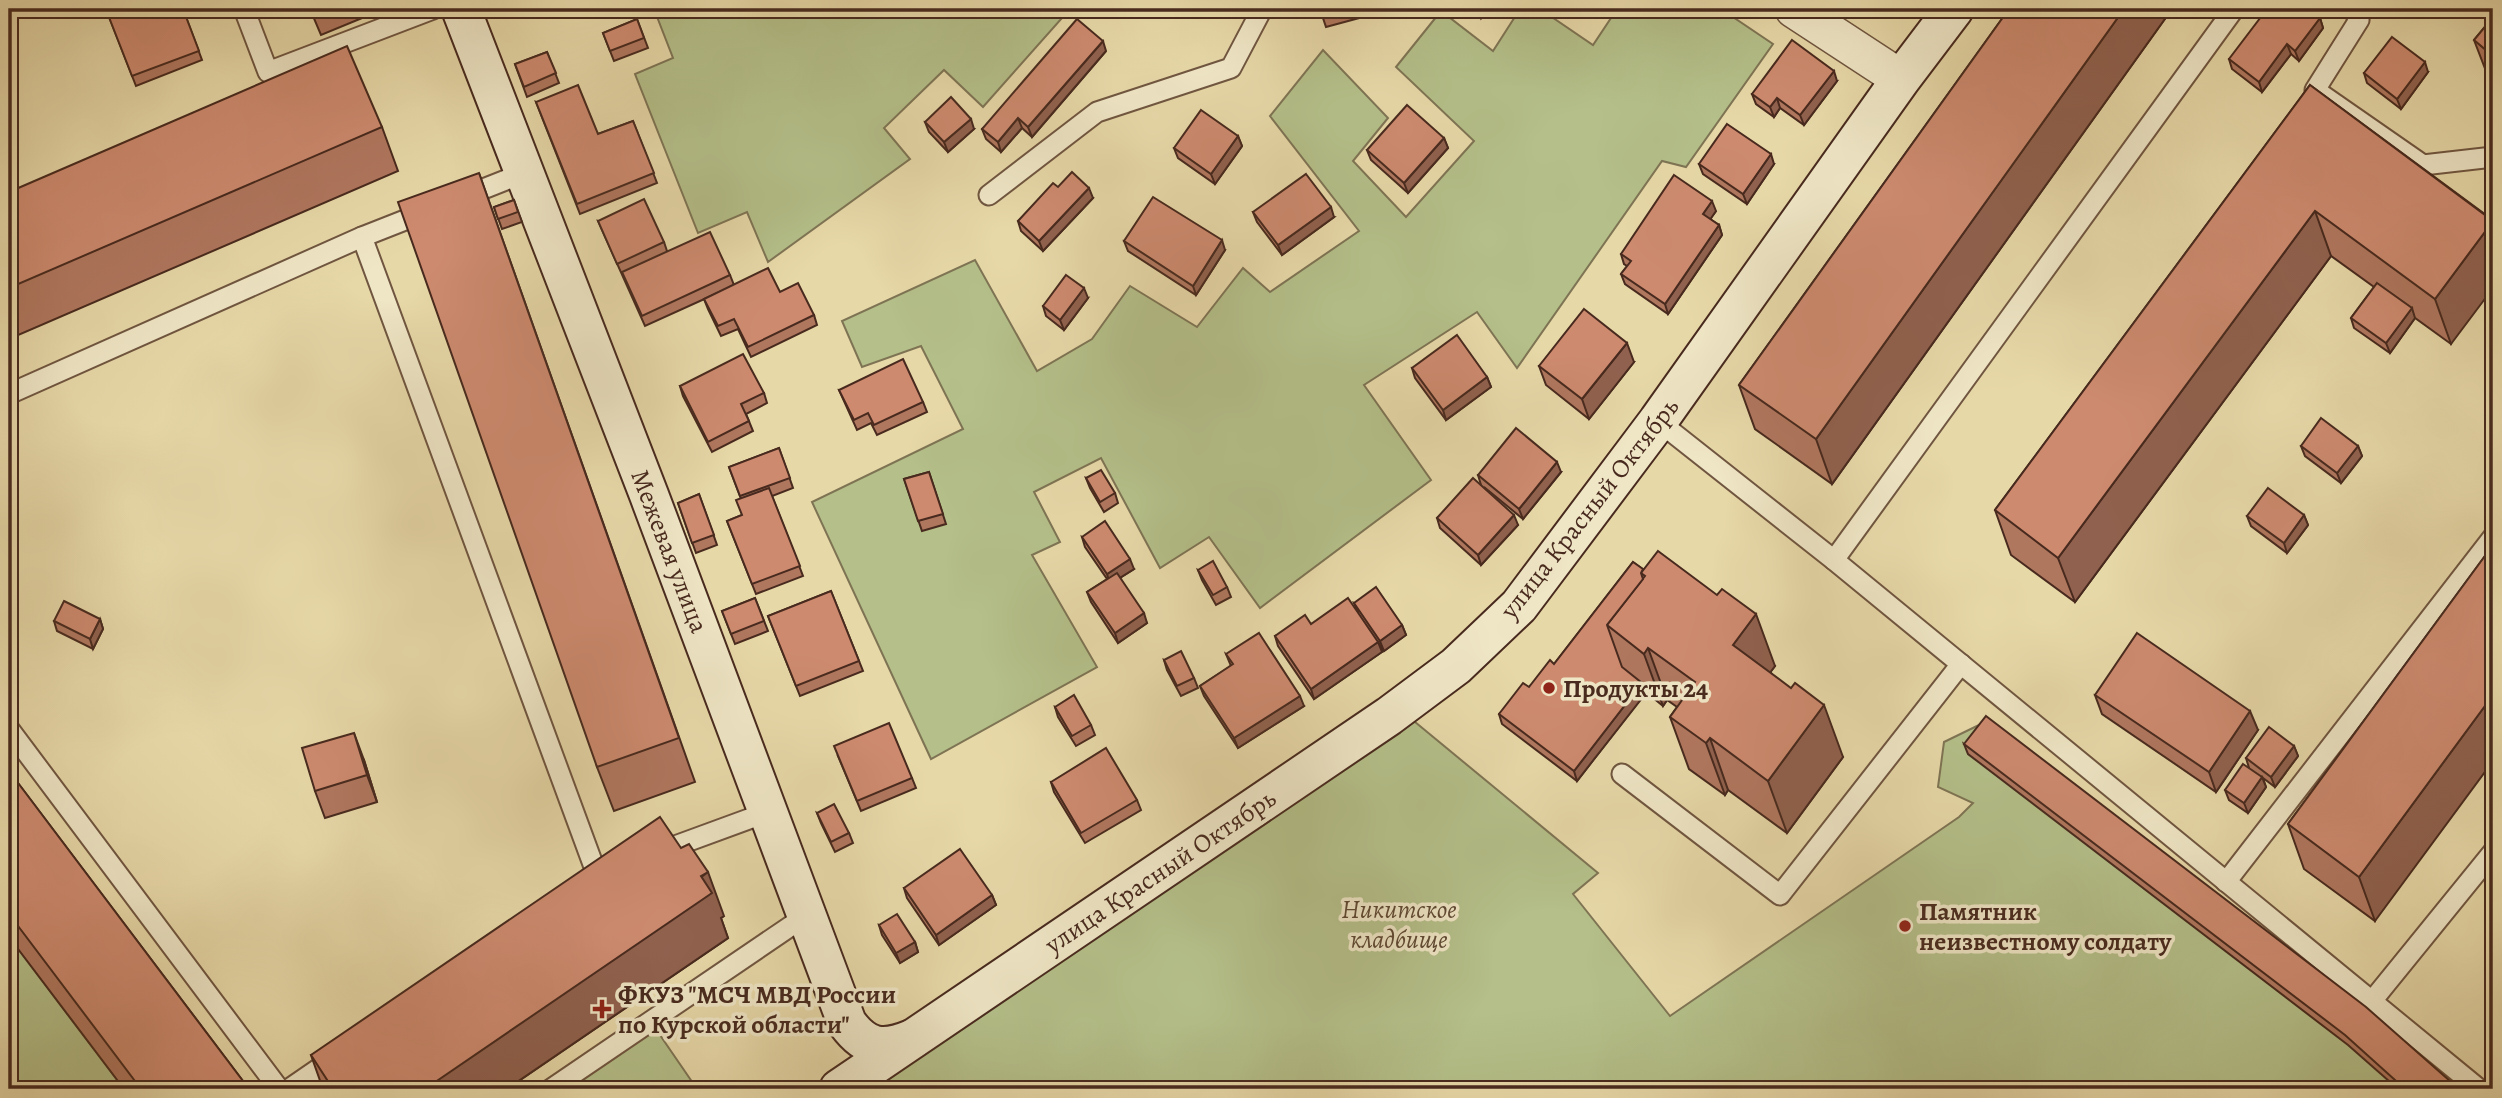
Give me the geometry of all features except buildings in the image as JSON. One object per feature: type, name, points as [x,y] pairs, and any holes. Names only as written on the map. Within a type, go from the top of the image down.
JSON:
[{"type":"main road","name":"Межевая улица","points":[[461,9],[526,172],[847,1023],[859,1038],[881,1047],[895,1046],[914,1038]]},
{"type":"main road","name":"улица Красный Октябрь","points":[[839,1089],[1388,716],[1456,666],[1519,606],[1658,421],[1901,79],[1954,9]]},
{"type":"street","points":[[1794,9],[1901,79]]},
{"type":"lane","points":[[244,9],[268,72],[433,9]]},
{"type":"lane","points":[[989,195],[1097,112],[1231,68],[1262,9]]},
{"type":"lane","points":[[1834,560],[2234,9]]},
{"type":"lane","points":[[2353,9],[2360,20],[2315,90],[2423,165],[2493,157]]},
{"type":"lane","points":[[9,394],[362,237],[526,172]]},
{"type":"lane","points":[[362,237],[598,876]]},
{"type":"lane","points":[[1658,421],[1834,560],[2479,1089]]},
{"type":"lane","points":[[2226,882],[2493,537]]},
{"type":"lane","points":[[1622,774],[1780,895],[1961,664]]},
{"type":"lane","points":[[9,729],[279,1089]]},
{"type":"lane","points":[[634,861],[768,812]]},
{"type":"lane","points":[[2372,1001],[2493,852]]},
{"type":"lane","points":[[551,1089],[807,915]]},
{"type":"lane","points":[[289,1089],[357,1042]]},
{"type":"green space","points":[[654,9],[1070,9],[983,107],[944,70],[884,128],[910,159],[768,262],[747,212],[698,233],[635,74],[673,58]]},
{"type":"green space","points":[[1520,9],[1540,9],[1593,45],[1617,9],[1721,9],[1773,44],[1686,167],[1662,161],[1517,368],[1477,312],[1364,385],[1431,480],[1260,608],[1209,537],[1160,568],[1101,458],[1034,492],[1060,542],[1032,555],[1097,667],[931,759],[812,502],[963,429],[921,346],[862,367],[842,321],[975,260],[1037,371],[1092,339],[1130,286],[1197,327],[1243,268],[1270,292],[1359,231],[1270,116],[1323,50],[1388,118],[1353,161],[1406,217],[1474,141],[1396,67],[1441,11],[1493,51]]},
{"type":"green space","name":"Никитское кладбище","points":[[1409,717],[1598,873],[1573,894],[1670,1016],[1959,817],[1973,803],[1938,787],[1944,742],[1981,724],[2451,1089],[864,1089]]},
{"type":"green space","points":[[9,937],[124,1089],[9,1089]]},
{"type":"green space","points":[[651,1022],[697,1089],[551,1089]]},
{"type":"place","name":"Продукты 24","points":[[1549,688]]},
{"type":"place","name":"Памятник неизвестному солдату","points":[[1905,926]]},
{"type":"place","name":"ФКУЗ \"МСЧ МВД России по Курской области\"","points":[[602,1009]]}]
